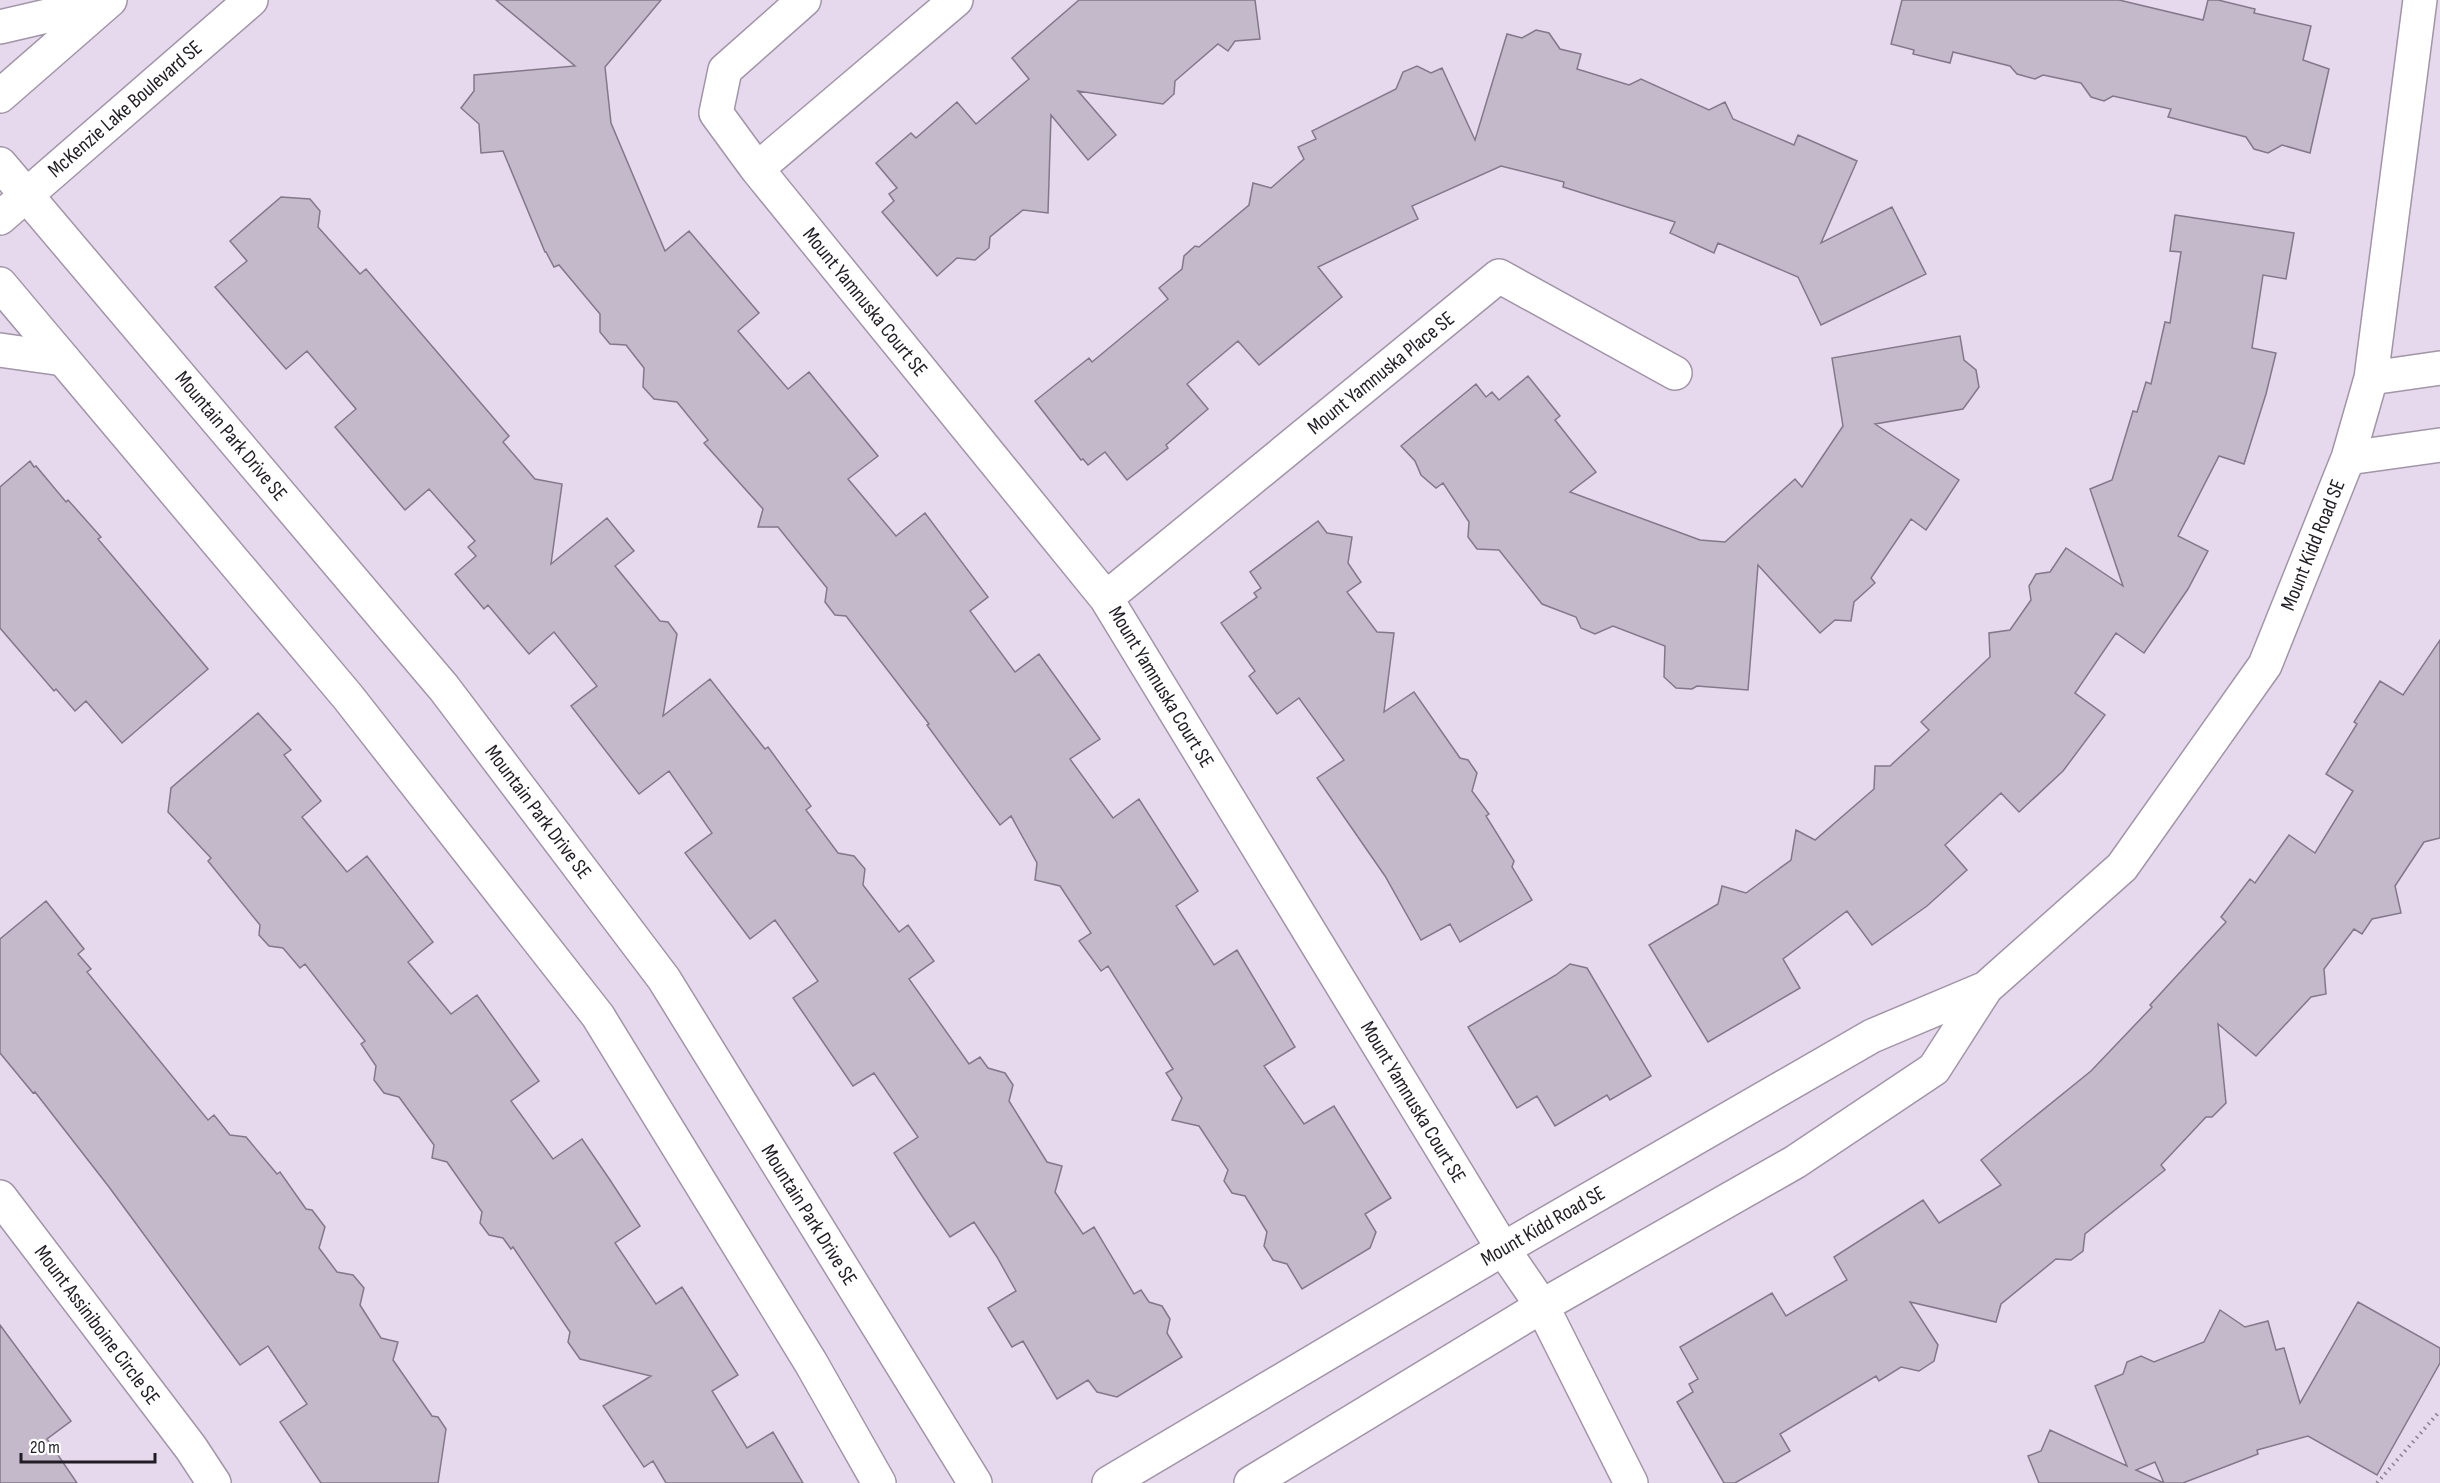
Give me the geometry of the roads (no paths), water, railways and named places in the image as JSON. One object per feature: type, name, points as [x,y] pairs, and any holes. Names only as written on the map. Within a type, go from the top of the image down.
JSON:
[{"type":"street","name":"McKenzie Lake Boulevard SE","points":[[0,218],[250,0]]},
{"type":"street","name":"Mount Yamnuska Court SE","points":[[804,0],[725,70],[716,113],[757,169],[1106,597],[1503,1249],[1542,1306],[1631,1483]]},
{"type":"street","points":[[757,169],[956,0]]},
{"type":"street","name":"Mount Kidd Road SE","points":[[1251,1483],[1542,1306],[1795,1162],[1934,1069],[1986,988],[2122,867],[2265,665],[2348,458],[2371,378],[2420,0]]},
{"type":"street","points":[[0,27],[109,1]]},
{"type":"street","points":[[0,96],[109,1]]},
{"type":"street","name":"Mountain Park Drive SE","points":[[0,164],[444,688],[664,979],[975,1483]]},
{"type":"street","name":"Mount Yamnuska Place SE","points":[[1106,597],[1499,276],[1675,373]]},
{"type":"street","points":[[0,284],[348,697],[598,1016],[811,1363],[879,1483]]},
{"type":"street","points":[[0,350],[63,359]]},
{"type":"street","points":[[2371,378],[2440,369]]},
{"type":"street","points":[[2348,458],[2440,445]]},
{"type":"street","name":"Mount Kidd Road SE","points":[[1109,1483],[1503,1249],[1872,1036],[1986,988]]},
{"type":"street","name":"Mount Assiniboine Circle SE","points":[[0,1197],[191,1448],[214,1483]]}]
